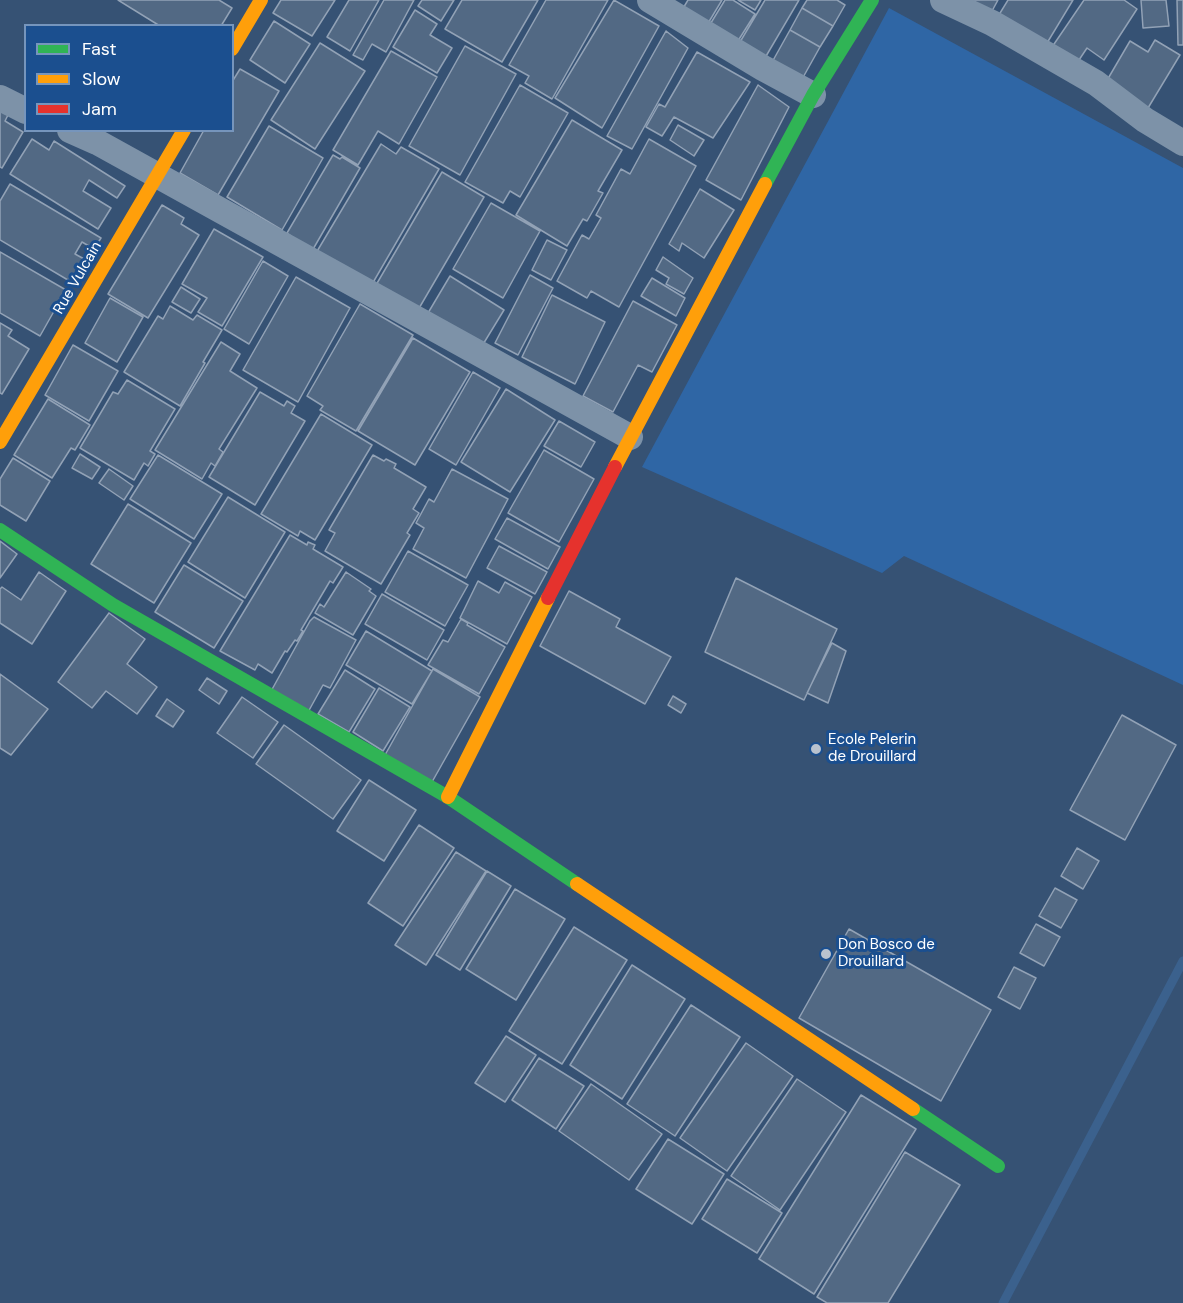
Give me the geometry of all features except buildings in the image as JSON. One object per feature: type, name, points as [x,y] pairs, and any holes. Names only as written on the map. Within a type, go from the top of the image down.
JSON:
[{"type":"street","points":[[234,47],[261,0]]},
{"type":"street","points":[[650,0],[763,69],[813,95]]},
{"type":"street","points":[[448,797],[630,437],[813,95],[872,0]]},
{"type":"street","points":[[943,0],[992,23],[1096,83],[1145,120],[1183,143]]},
{"type":"street","points":[[0,98],[24,110]]},
{"type":"street","points":[[74,132],[97,142],[630,437]]},
{"type":"street","name":"Rue Vulcain","points":[[0,442],[183,132]]},
{"type":"street","points":[[0,530],[113,605],[448,797],[998,1166]]},
{"type":"shaded area","points":[[889,8],[1183,168],[1183,685],[904,556],[882,573],[642,467]]},
{"type":"waterway","points":[[1003,1303],[1183,961]]},
{"type":"traffic: fast","points":[[765,184],[813,95],[872,0]]},
{"type":"traffic: fast","points":[[0,530],[113,605],[448,797],[577,884]]},
{"type":"traffic: fast","points":[[913,1109],[998,1166]]},
{"type":"traffic: slow","points":[[234,46],[261,0]]},
{"type":"traffic: slow","points":[[0,442],[183,132]]},
{"type":"traffic: slow","points":[[615,467],[765,184]]},
{"type":"traffic: slow","points":[[448,797],[548,598]]},
{"type":"traffic: slow","points":[[577,884],[913,1109]]},
{"type":"traffic: jam","points":[[548,598],[615,467]]},
{"type":"place","name":"Ecole Pelerin de Drouillard","points":[[816,749]]},
{"type":"place","name":"Don Bosco de Drouillard","points":[[826,954]]}]
